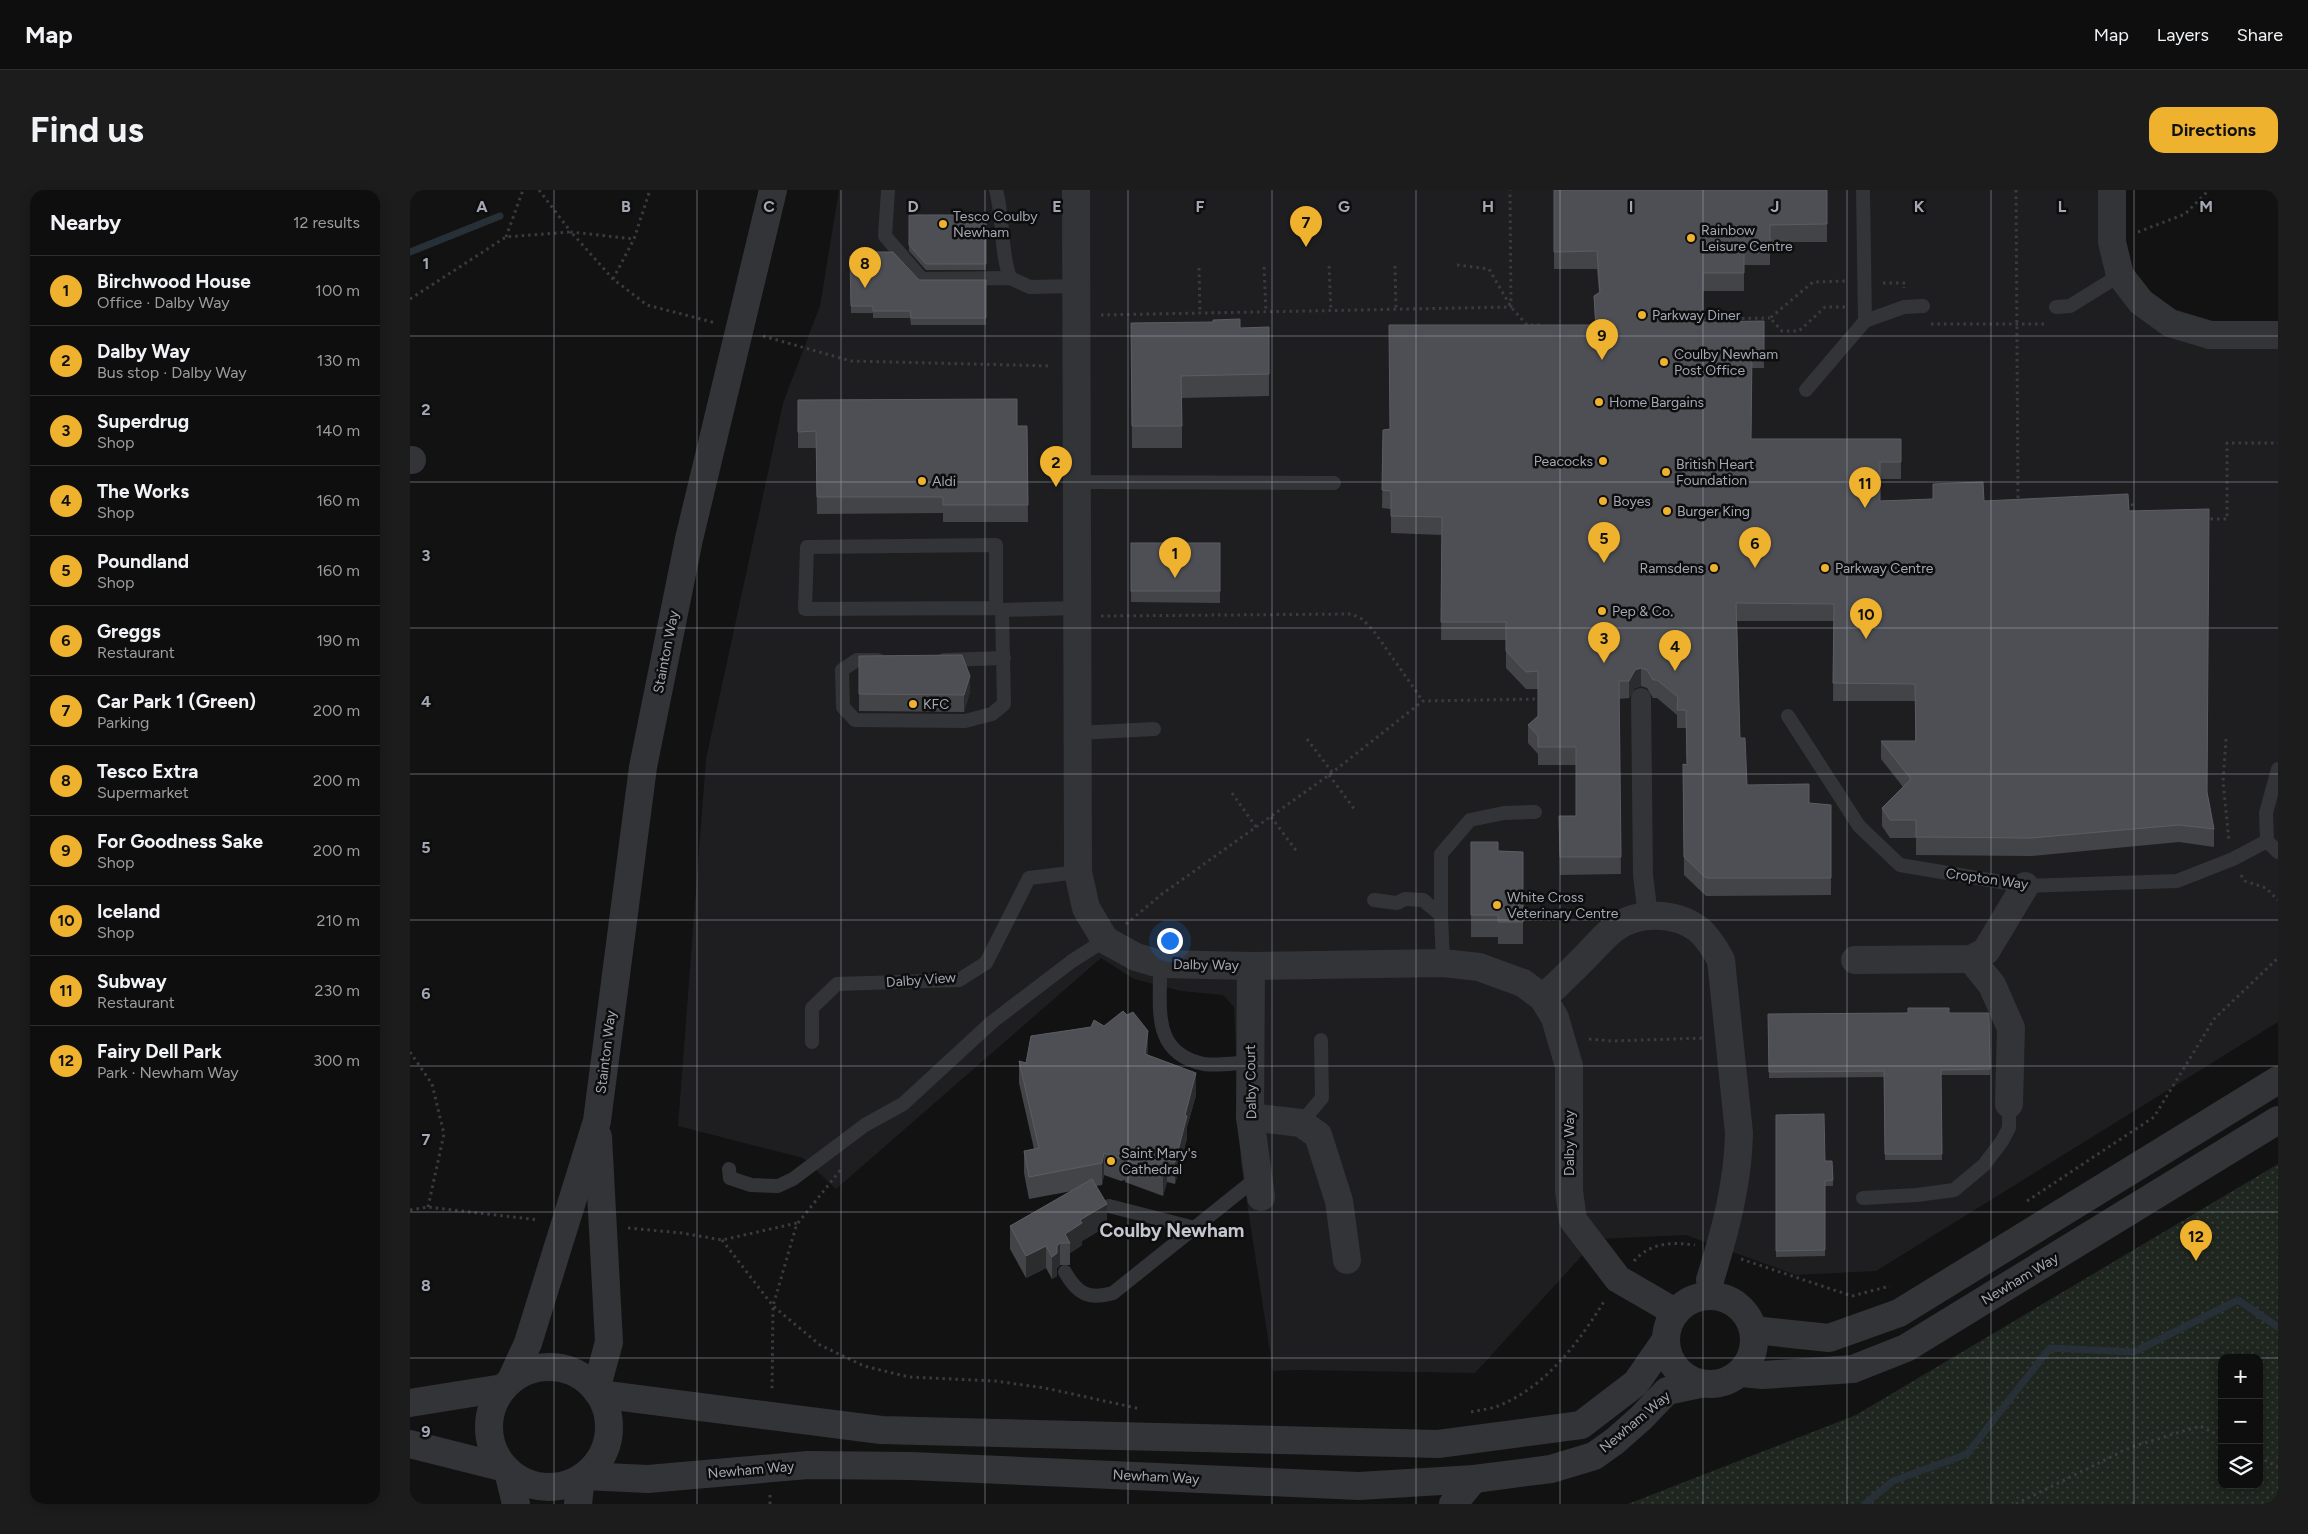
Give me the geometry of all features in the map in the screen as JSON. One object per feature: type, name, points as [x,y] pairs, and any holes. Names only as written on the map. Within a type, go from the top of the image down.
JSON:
[{"type":"street","name":"Stainton Way","points":[[507,1384],[528,1343],[597,1120],[643,767],[689,539],[773,190]]},
{"type":"street","name":"Dalby Way","points":[[1076,190],[1078,872],[1086,908],[1106,940],[1136,957],[1160,964],[1251,966],[1443,963],[1479,967],[1523,983],[1543,998],[1555,1018],[1563,1039],[1569,1066],[1569,1192],[1573,1220],[1618,1279],[1674,1312]]},
{"type":"street","points":[[2112,190],[2112,242],[2120,275],[2141,302],[2170,323],[2210,335],[2278,335]]},
{"type":"street","points":[[1641,698],[1643,874],[1648,916]]},
{"type":"street","points":[[1855,960],[1971,959],[1986,951],[2025,886]]},
{"type":"street","points":[[1543,998],[1614,928],[1630,920],[1648,916],[1669,916],[1682,919],[1699,930],[1711,943],[1721,960],[1739,1133],[1739,1158],[1734,1194],[1710,1280]]},
{"type":"street","points":[[1971,959],[1992,985],[2011,1028],[2009,1104]]},
{"type":"street","name":"Dalby Court","points":[[1251,966],[1250,1117],[1260,1187]]},
{"type":"street","points":[[1754,1330],[1829,1338],[1899,1314],[2278,1080]]},
{"type":"street","points":[[1250,1117],[1301,1123],[1318,1135],[1339,1201],[1347,1260]]},
{"type":"street","name":"Stainton Way","points":[[597,1120],[604,1214],[609,1342],[598,1392]]},
{"type":"street","name":"Newham Way","points":[[581,1486],[808,1465],[911,1466],[1365,1495],[1551,1469],[1594,1456],[1615,1441],[1641,1418],[1667,1391],[1700,1384],[1715,1384],[1728,1381],[1740,1373],[1762,1375],[1853,1369],[1906,1348],[2278,1120]]},
{"type":"street","points":[[1700,1384],[1685,1377],[1674,1366],[1667,1352],[1665,1342],[1668,1326],[1674,1312],[1686,1302],[1697,1297],[1712,1295],[1728,1299],[1741,1307],[1750,1320],[1754,1330],[1754,1345],[1750,1360],[1740,1373]]},
{"type":"street","points":[[598,1392],[881,1430],[1438,1444],[1581,1424],[1636,1383],[1665,1342]]},
{"type":"street","points":[[410,1403],[507,1384],[528,1371],[537,1369],[547,1367],[566,1369],[582,1377],[598,1392],[606,1411],[609,1429],[606,1447],[581,1486],[543,1487],[524,1482],[506,1470],[410,1444]]},
{"type":"street","points":[[507,1384],[494,1403],[489,1420],[489,1437],[495,1454],[506,1470],[516,1504]]},
{"type":"street","points":[[1453,1504],[1474,1479]]},
{"type":"lane","points":[[888,190],[885,236],[922,279],[1010,278],[1030,287],[1076,286]]},
{"type":"lane","points":[[996,190],[1004,241],[1005,264],[1010,278]]},
{"type":"lane","points":[[1863,190],[1864,320]]},
{"type":"lane","points":[[2056,308],[2070,306],[2120,275]]},
{"type":"lane","points":[[1806,390],[1864,320],[1904,307],[1923,306]]},
{"type":"lane","points":[[1077,482],[1334,483]]},
{"type":"lane","points":[[896,660],[857,660],[842,670],[843,707],[855,720],[965,721],[992,714],[1004,704],[1004,658],[999,609],[996,545],[807,548],[805,610],[999,609],[1077,612]]},
{"type":"lane","points":[[925,660],[1004,658]]},
{"type":"lane","name":"Cropton Way","points":[[1788,716],[1859,826],[1900,865],[2025,886],[2176,881],[2233,859],[2267,841]]},
{"type":"lane","points":[[1078,733],[1154,729]]},
{"type":"lane","points":[[2278,769],[2266,813],[2267,841],[2278,852]]},
{"type":"lane","points":[[1443,963],[1441,854],[1470,820],[1504,813],[1535,812]]},
{"type":"lane","name":"Dalby View","points":[[812,1042],[812,1008],[837,984],[959,980],[986,962],[1029,878],[1078,872]]},
{"type":"lane","points":[[1374,900],[1398,903],[1405,899],[1423,900],[1441,915]]},
{"type":"lane","points":[[729,1168],[730,1178],[750,1185],[778,1186],[793,1179],[866,1125],[903,1104],[992,1022],[1072,961],[1106,940]]},
{"type":"lane","points":[[1160,964],[1160,1021],[1168,1043],[1186,1058],[1206,1064],[1250,1062]]},
{"type":"lane","points":[[1301,1123],[1322,1098],[1321,1040]]},
{"type":"lane","points":[[1863,1198],[1917,1195],[1954,1190],[1984,1165],[2002,1142],[2009,1128],[2009,1104]]},
{"type":"lane","points":[[1065,1272],[1071,1283],[1086,1295],[1100,1296],[1113,1293],[1195,1228],[1260,1187]]},
{"type":"lane","points":[[1109,1206],[1195,1228]]},
{"type":"path","points":[[506,237],[523,190]]},
{"type":"path","points":[[539,190],[571,232],[613,279],[647,305]]},
{"type":"path","points":[[613,279],[634,239],[650,190]]},
{"type":"path","points":[[1510,190],[1509,260],[1511,307]]},
{"type":"path","points":[[2016,190],[2018,507]]},
{"type":"path","points":[[2112,242],[2185,214],[2209,190]]},
{"type":"path","points":[[410,299],[506,237],[571,232],[634,239]]},
{"type":"path","points":[[1457,265],[1489,269],[1511,307],[1527,325],[1546,325]]},
{"type":"path","points":[[1329,266],[1331,311]]},
{"type":"path","points":[[1395,266],[1396,310]]},
{"type":"path","points":[[1264,267],[1266,312]]},
{"type":"path","points":[[1199,268],[1200,313]]},
{"type":"path","points":[[1846,281],[1846,290]]},
{"type":"path","points":[[1703,319],[1770,318],[1813,282],[1864,281],[1904,283],[1905,325],[2056,324]]},
{"type":"path","points":[[1770,318],[1782,331],[1799,331],[1825,307],[1846,307],[1846,298]]},
{"type":"path","points":[[1076,316],[1511,307]]},
{"type":"path","points":[[806,347],[850,361],[1076,367]]},
{"type":"path","points":[[2199,519],[2227,518],[2227,443],[2278,443]]},
{"type":"path","points":[[2123,503],[2132,502],[2133,520]]},
{"type":"path","points":[[1077,612],[1350,614],[1362,619],[1373,630],[1423,701]]},
{"type":"path","points":[[1131,920],[1162,894],[1330,774],[1423,701],[1542,699]]},
{"type":"path","points":[[1307,739],[1355,810]]},
{"type":"path","points":[[2226,739],[2223,782],[2229,842],[2233,859],[2245,881],[2266,888],[2278,900]]},
{"type":"path","points":[[1232,793],[1256,828]]},
{"type":"path","points":[[1271,816],[1298,853]]},
{"type":"path","points":[[2022,1205],[2154,1116],[2214,1020],[2278,958]]},
{"type":"path","points":[[1563,1039],[1612,1041],[1730,1038]]},
{"type":"path","points":[[410,1052],[432,1084],[444,1134],[428,1207]]},
{"type":"path","points":[[410,1210],[428,1207],[492,1216]]},
{"type":"path","points":[[682,1233],[722,1240],[797,1223],[773,1306]]},
{"type":"path","points":[[722,1240],[773,1306],[820,1345],[864,1366],[909,1377],[995,1381],[1045,1388],[1150,1411]]},
{"type":"path","points":[[1468,1412],[1498,1406],[1540,1382],[1581,1338],[1618,1279],[1637,1257],[1652,1247],[1671,1242],[1696,1245],[1852,1296],[1890,1287],[1898,1282]]},
{"type":"path","points":[[2016,1504],[2131,1447],[2200,1426],[2218,1435]]},
{"type":"path","points":[[2263,1459],[2278,1467]]},
{"type":"shaded area","points":[[839,190],[2108,190],[2139,305],[2278,344],[2278,1022],[1876,1271],[1796,1275],[1686,1235],[1597,1239],[1475,1373],[1273,1371],[1241,1164],[1234,1007],[1223,995],[1181,991],[1134,979],[1101,958],[836,1189],[803,1158],[678,1126],[706,759],[783,403],[820,306]]},
{"type":"shaded area","points":[[2278,1164],[2278,1504],[1628,1504],[1856,1415]]},
{"type":"building","name":"Parkway Centre","points":[[1554,190],[1827,190],[1827,224],[1770,225],[1770,247],[1744,248],[1744,273],[1703,273],[1703,322],[1764,321],[1764,350],[1752,351],[1751,439],[1901,439],[1901,462],[1880,462],[1880,501],[1933,499],[1933,484],[1983,482],[1984,501],[2128,494],[2129,511],[2209,509],[2207,792],[2214,829],[2179,825],[2031,838],[1916,837],[1916,820],[1890,820],[1882,808],[1911,779],[1881,741],[1916,741],[1915,684],[1833,683],[1834,604],[1736,603],[1740,738],[1745,738],[1747,785],[1809,784],[1809,803],[1831,805],[1831,878],[1706,878],[1684,857],[1683,764],[1687,765],[1686,710],[1677,710],[1678,697],[1657,680],[1653,680],[1647,670],[1641,668],[1635,670],[1629,681],[1619,681],[1621,857],[1560,857],[1559,816],[1576,816],[1576,747],[1538,747],[1538,736],[1528,725],[1538,716],[1538,671],[1526,672],[1506,651],[1506,622],[1441,622],[1442,517],[1391,516],[1391,491],[1382,490],[1383,430],[1390,429],[1389,325],[1596,325],[1594,296],[1600,292],[1597,251],[1554,252]]},
{"type":"building","points":[[909,215],[986,215],[986,264],[926,264],[909,245]]},
{"type":"building","points":[[873,252],[893,252],[919,280],[986,280],[986,318],[911,318],[910,311],[873,311],[873,306],[851,306],[850,256],[873,256]]},
{"type":"building","points":[[1240,319],[1240,328],[1269,327],[1269,374],[1181,376],[1182,426],[1132,426],[1131,323],[1213,322],[1213,320]]},
{"type":"building","name":"Aldi","points":[[1017,399],[1017,426],[1027,426],[1028,505],[943,505],[943,497],[817,497],[816,431],[798,432],[798,400]]},
{"type":"building","points":[[1131,543],[1220,543],[1220,591],[1131,591]]},
{"type":"building","points":[[962,655],[970,676],[964,695],[859,694],[859,656]]},
{"type":"building","name":"White Cross Veterinary Centre","points":[[1471,842],[1498,842],[1498,851],[1523,852],[1523,922],[1498,922],[1498,915],[1471,915]]},
{"type":"building","points":[[1908,1008],[1949,1008],[1949,1013],[1989,1013],[1990,1069],[1941,1070],[1942,1154],[1885,1154],[1884,1071],[1769,1072],[1768,1014],[1908,1013]]},
{"type":"building","name":"Saint Mary's Cathedral","points":[[1123,1011],[1127,1015],[1133,1012],[1148,1031],[1145,1054],[1196,1073],[1175,1162],[1167,1160],[1163,1174],[1125,1160],[1130,1157],[1121,1159],[1104,1153],[1102,1163],[1029,1177],[1024,1151],[1039,1148],[1019,1061],[1026,1063],[1031,1036],[1091,1027],[1094,1020],[1104,1026]]},
{"type":"building","points":[[1824,1114],[1825,1161],[1832,1161],[1833,1180],[1825,1181],[1825,1250],[1776,1251],[1776,1115]]},
{"type":"building","points":[[1092,1179],[1107,1204],[1080,1220],[1082,1223],[1065,1234],[1070,1243],[1060,1243],[1057,1246],[1057,1253],[1052,1257],[1046,1246],[1026,1256],[1010,1226]]},
{"type":"waterway","points":[[410,252],[500,216]]},
{"type":"waterway","points":[[1865,1504],[1893,1481],[1967,1454],[2050,1348],[2134,1352],[2238,1300],[2278,1327]]},
{"type":"place","name":"Tesco Coulby Newham","points":[[943,224]]},
{"type":"place","name":"Rainbow Leisure Centre","points":[[1691,238]]},
{"type":"place","name":"Car Park 1 (Green)","points":[[1306,247]]},
{"type":"place","name":"Tesco Extra","points":[[865,288]]},
{"type":"place","name":"Parkway Diner","points":[[1642,315]]},
{"type":"place","name":"For Goodness Sake","points":[[1602,360]]},
{"type":"place","name":"Coulby Newham Post Office","points":[[1664,362]]},
{"type":"place","name":"Home Bargains","points":[[1599,402]]},
{"type":"place","name":"Peacocks","points":[[1603,461]]},
{"type":"place","name":"British Heart Foundation","points":[[1666,472]]},
{"type":"place","name":"Aldi","points":[[922,481]]},
{"type":"place","name":"Dalby Way","points":[[1056,487]]},
{"type":"place","name":"Boyes","points":[[1603,501]]},
{"type":"place","name":"Subway","points":[[1865,508]]},
{"type":"place","name":"Burger King","points":[[1667,511]]},
{"type":"place","name":"Poundland","points":[[1604,563]]},
{"type":"place","name":"Ramsdens","points":[[1714,568]]},
{"type":"place","name":"Greggs","points":[[1755,568]]},
{"type":"place","name":"Parkway Centre","points":[[1825,568]]},
{"type":"place","name":"Birchwood House","points":[[1175,578]]},
{"type":"place","name":"Pep & Co.","points":[[1602,611]]},
{"type":"place","name":"Iceland","points":[[1866,639]]},
{"type":"place","name":"Superdrug","points":[[1604,663]]},
{"type":"place","name":"The Works","points":[[1675,671]]},
{"type":"place","name":"KFC","points":[[913,704]]},
{"type":"place","name":"White Cross Veterinary Centre","points":[[1497,905]]},
{"type":"place","name":"Saint Mary's Cathedral","points":[[1111,1161]]},
{"type":"place","name":"Fairy Dell Park","points":[[2196,1261]]},
{"type":"district","name":"Coulby Newham","points":[[1172,1230]]}]
